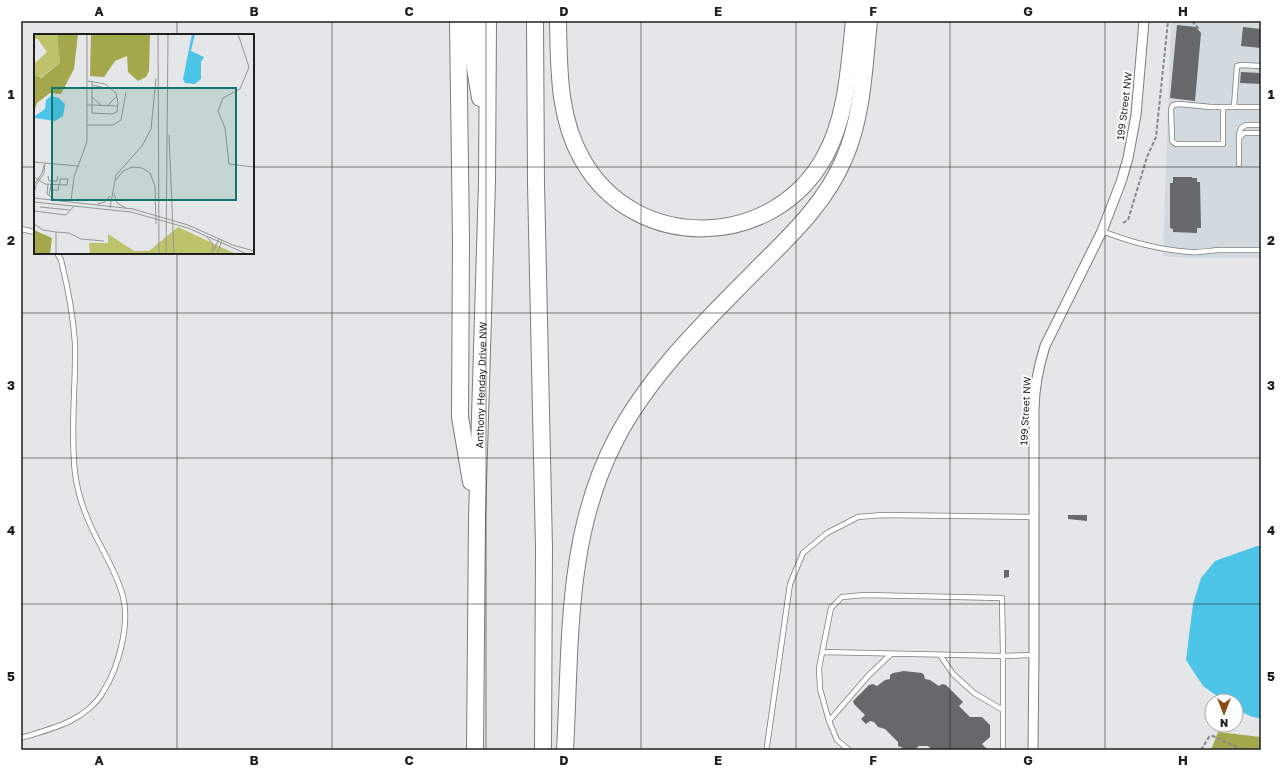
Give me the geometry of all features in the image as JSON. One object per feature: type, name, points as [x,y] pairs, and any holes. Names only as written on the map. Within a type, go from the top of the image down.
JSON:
[{"type":"highway","points":[[458,21],[461,240],[460,417],[477,518]]},
{"type":"highway","points":[[473,21],[473,56],[488,149]]},
{"type":"highway","name":"Anthony Henday Drive NW","points":[[475,750],[477,518],[488,149],[488,21]]},
{"type":"highway","points":[[535,21],[536,183],[544,548],[543,750]]},
{"type":"highway","points":[[558,21],[561,96],[564,112],[575,146],[590,173],[612,196],[625,206],[640,214],[669,225],[705,229],[722,228],[748,222],[763,215],[777,208],[810,179],[824,158],[835,134],[845,92],[853,26]]},
{"type":"highway","points":[[565,750],[571,616],[575,576],[584,522],[600,474],[623,426],[643,394],[658,374],[704,323],[786,241],[808,217],[825,194],[839,170],[850,144],[858,111],[869,21]]},
{"type":"highway","points":[[864,69],[878,21]]},
{"type":"street","name":"199 Street NW","points":[[1033,750],[1034,396],[1039,364],[1044,346],[1102,231],[1121,182],[1136,115],[1144,21]]},
{"type":"lane","points":[[1234,107],[1237,66],[1241,64],[1261,66]]},
{"type":"lane","points":[[1223,107],[1223,144],[1176,144],[1172,141],[1171,109],[1173,105],[1261,107]]},
{"type":"lane","points":[[1239,164],[1240,131],[1243,126],[1261,125]]},
{"type":"lane","points":[[1239,138],[1244,133],[1261,132]]},
{"type":"lane","points":[[21,229],[34,232]]},
{"type":"lane","points":[[1102,231],[1132,242],[1174,250],[1198,252],[1220,250],[1261,250]]},
{"type":"lane","points":[[21,738],[72,720],[90,708],[103,693],[112,675],[122,647],[125,614],[122,594],[111,566],[86,516],[78,488],[73,443],[75,344],[73,313],[61,260],[58,254]]},
{"type":"lane","points":[[767,746],[790,584],[803,553],[827,533],[858,517],[883,515],[1033,517]]},
{"type":"lane","points":[[849,750],[837,740],[829,721],[820,689],[819,668],[831,608],[842,597],[864,595],[1002,598],[1003,750]]},
{"type":"lane","points":[[823,652],[1003,656],[1034,655]]},
{"type":"lane","points":[[829,721],[868,676],[891,654]]},
{"type":"lane","points":[[940,655],[953,674],[974,693],[1003,710]]},
{"type":"path","points":[[1122,223],[1128,220],[1147,157],[1156,137],[1168,21]]},
{"type":"path","points":[[1192,21],[1200,30]]},
{"type":"path","points":[[1200,750],[1206,740],[1213,736],[1243,750]]},
{"type":"shaded area","points":[[1172,21],[1235,21],[1261,24],[1261,258],[1186,258],[1163,256]]},
{"type":"green space","points":[[1218,733],[1261,737],[1261,750],[1211,750]]},
{"type":"water","points":[[1257,546],[1261,546],[1261,719],[1244,713],[1244,693],[1213,693],[1203,686],[1186,660],[1193,604],[1201,578],[1215,561]]},
{"type":"building","points":[[1177,25],[1196,27],[1201,33],[1195,101],[1170,98]]},
{"type":"building","points":[[1243,27],[1261,29],[1261,48],[1241,46]]},
{"type":"building","points":[[1241,72],[1261,73],[1261,84],[1240,83]]},
{"type":"building","points":[[1173,177],[1192,177],[1197,178],[1197,182],[1200,182],[1201,228],[1197,228],[1197,233],[1173,232],[1173,229],[1170,228],[1170,183],[1173,183]]},
{"type":"building","points":[[1068,515],[1087,515],[1087,521],[1068,519]]},
{"type":"building","points":[[1004,570],[1009,570],[1009,577],[1004,578]]},
{"type":"building","points":[[904,671],[922,673],[925,679],[930,680],[939,686],[942,684],[946,685],[963,702],[959,706],[970,717],[982,717],[990,725],[990,737],[982,744],[988,750],[932,750],[928,746],[919,746],[914,750],[903,750],[903,748],[898,746],[898,742],[885,729],[878,727],[874,722],[870,721],[866,724],[861,719],[865,715],[853,701],[869,685],[873,684],[877,686],[885,680],[890,679],[890,675],[893,673]]}]
